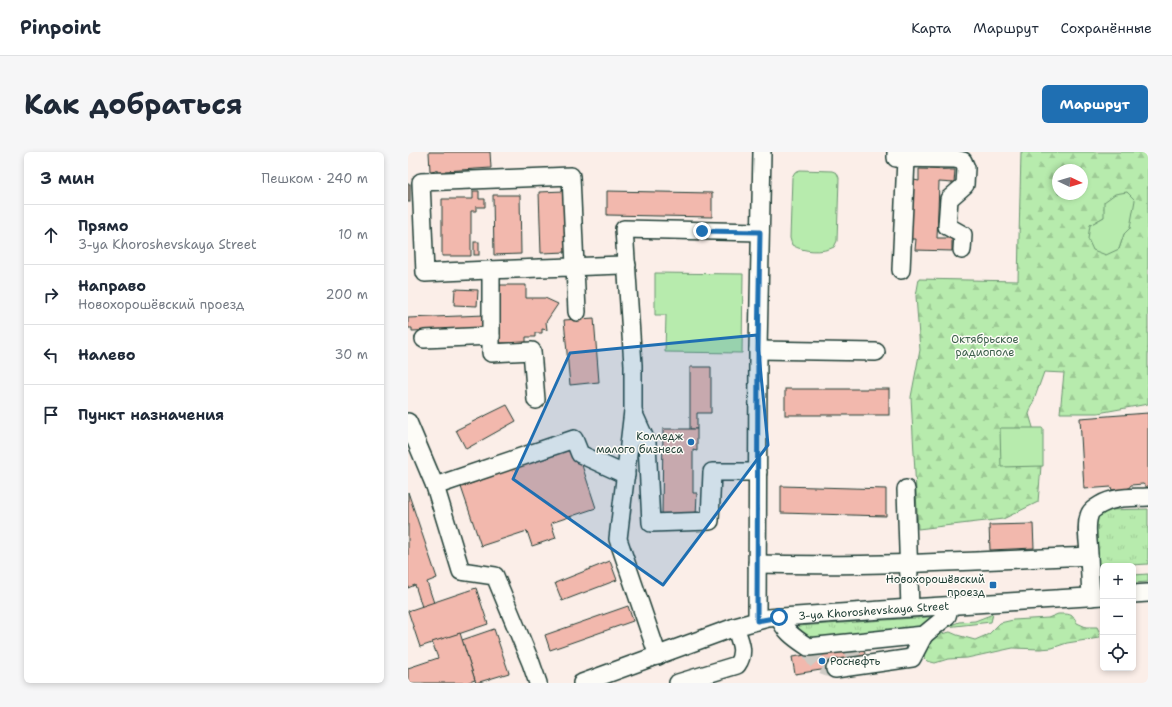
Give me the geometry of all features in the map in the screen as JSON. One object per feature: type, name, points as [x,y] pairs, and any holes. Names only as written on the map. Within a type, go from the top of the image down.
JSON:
[{"type":"street","points":[[757,621],[758,350],[762,152]]},
{"type":"street","points":[[901,270],[901,155],[955,159],[962,161],[966,168],[965,186],[949,199],[947,226],[963,235],[962,250]]},
{"type":"street","points":[[576,312],[575,267],[571,176],[421,182],[425,272],[491,270],[575,267],[626,265]]},
{"type":"street","points":[[658,656],[618,539],[633,411],[633,365],[624,230],[760,232]]},
{"type":"street","points":[[491,270],[491,353],[532,351],[536,400]]},
{"type":"street","points":[[424,339],[491,336]]},
{"type":"street","points":[[758,350],[876,352]]},
{"type":"street","points":[[633,411],[647,443],[651,523],[710,521],[712,472],[758,472]]},
{"type":"street","points":[[408,422],[435,486],[461,571],[495,576],[538,683]]},
{"type":"street","points":[[435,486],[574,439],[580,454],[626,475]]},
{"type":"street","points":[[906,489],[910,608]]},
{"type":"street","points":[[1097,596],[1089,556],[1089,513],[1095,508],[1112,500],[1148,497]]},
{"type":"street","points":[[757,564],[814,566],[909,564],[1089,556]]},
{"type":"street","points":[[1136,594],[1148,593]]},
{"type":"street","name":"3-ya Khoroshevskaya Street","points":[[582,683],[625,676],[658,656],[736,627],[779,617],[1097,596]]},
{"type":"street","points":[[834,669],[912,658],[924,635],[947,616],[950,606]]},
{"type":"street","points":[[779,617],[786,629],[808,647],[924,635]]},
{"type":"street","points":[[678,683],[737,665],[742,658],[742,649],[736,627]]},
{"type":"highlighted area","points":[[757,335],[768,445],[663,585],[513,479],[570,353]]},
{"type":"green space","name":"Октябрьское радиополе","points":[[1021,152],[1148,152],[1148,404],[1098,413],[1060,413],[1064,373],[1044,372],[1029,414],[1037,441],[1041,466],[1038,502],[1003,519],[918,529],[911,397],[920,350],[916,296],[919,279],[1018,281]],"holes":[[[1104,217],[1130,228],[1124,234],[1119,249],[1090,225]]]},
{"type":"green space","points":[[800,170],[832,171],[837,173],[839,178],[837,241],[834,247],[813,251],[792,245],[790,238],[792,177],[795,172]]},
{"type":"green space","points":[[1127,192],[1135,200],[1130,228],[1124,234],[1119,249],[1106,255],[1093,250],[1088,239],[1090,225],[1104,217],[1104,202],[1115,194]]},
{"type":"green space","points":[[655,273],[743,274],[742,353],[665,352],[666,315],[655,315]]},
{"type":"green space","points":[[1000,428],[1043,428],[1043,466],[1001,467]]},
{"type":"green space","points":[[1148,509],[1148,564],[1100,563],[1100,567],[1096,567],[1094,522],[1103,510]]},
{"type":"green space","points":[[1148,574],[1148,582],[1136,583],[1136,575]]},
{"type":"green space","points":[[993,614],[991,622],[946,627],[959,622],[975,621]]},
{"type":"green space","points":[[1058,614],[1070,615],[1074,617],[1077,623],[1086,627],[1097,627],[1100,633],[1099,638],[1067,643],[1052,648],[1013,648],[967,658],[948,659],[935,663],[927,661],[924,658],[925,649],[936,635],[950,632],[975,640],[989,634],[1000,623],[1013,620],[1048,618]]},
{"type":"green space","points":[[929,617],[932,620],[920,627],[818,638],[808,636],[798,629],[799,626]]},
{"type":"building","points":[[429,152],[490,152],[491,168],[445,171],[445,175],[437,175],[437,170],[430,171]]},
{"type":"building","points":[[919,169],[955,170],[954,183],[939,182],[937,238],[952,238],[952,251],[915,250],[916,239],[911,239],[914,180],[919,181]]},
{"type":"building","points":[[408,184],[410,184],[410,202],[408,202]]},
{"type":"building","points":[[473,191],[479,191],[479,199],[485,199],[485,207],[476,207],[476,211],[471,211],[471,256],[442,256],[442,199],[473,199]]},
{"type":"building","points":[[565,191],[567,252],[541,253],[539,192]]},
{"type":"building","points":[[607,191],[712,193],[712,217],[607,215]]},
{"type":"building","points":[[493,195],[520,195],[521,254],[494,255]]},
{"type":"building","points":[[474,242],[479,242],[479,255],[474,255]]},
{"type":"building","points":[[499,285],[526,285],[526,298],[545,298],[558,304],[546,322],[547,330],[542,329],[542,333],[535,333],[535,337],[526,337],[526,343],[500,343]]},
{"type":"building","points":[[455,289],[478,290],[477,306],[454,305]]},
{"type":"building","points":[[485,315],[486,328],[412,331],[412,328],[408,328],[408,318]]},
{"type":"building","points":[[594,318],[599,382],[570,385],[564,320]]},
{"type":"building","points":[[690,367],[711,367],[711,413],[697,413],[697,429],[690,429]]},
{"type":"building","points":[[785,389],[889,389],[889,415],[785,415]]},
{"type":"building","points":[[507,405],[516,421],[466,449],[456,430]]},
{"type":"building","points":[[1148,413],[1148,488],[1143,484],[1131,485],[1128,489],[1112,490],[1111,487],[1084,489],[1080,418]]},
{"type":"building","points":[[663,429],[697,429],[697,451],[693,450],[693,493],[697,493],[696,517],[662,516]]},
{"type":"building","points":[[576,447],[596,508],[551,523],[556,538],[532,546],[527,531],[481,546],[461,487]]},
{"type":"building","points":[[781,486],[886,489],[886,516],[781,513]]},
{"type":"building","points":[[408,492],[437,578],[427,582],[434,603],[422,607],[415,585],[408,588]]},
{"type":"building","points":[[1033,524],[1034,548],[990,550],[989,525]]},
{"type":"building","points":[[610,561],[617,580],[562,601],[555,583]]},
{"type":"building","points":[[476,588],[488,624],[420,647],[408,611]]},
{"type":"building","points":[[628,606],[633,621],[550,650],[545,635]]},
{"type":"building","points":[[494,629],[509,673],[476,683],[462,640]]},
{"type":"building","points":[[460,633],[475,680],[466,683],[408,683],[408,668],[438,658],[432,642]]},
{"type":"building","points":[[864,647],[866,663],[795,674],[792,657]]},
{"type":"tunnel","points":[[849,643],[856,656],[868,664]]},
{"type":"tunnel","points":[[808,647],[815,659],[821,665],[835,669]]},
{"type":"place","name":"Колледж малого бизнеса","points":[[691,442]]},
{"type":"place","name":"Новохорошёвский проезд","points":[[993,585]]},
{"type":"place","name":"Роснефть","points":[[822,661]]},
{"type":"route","points":[[702,231],[760,232],[757,621],[779,617]]}]
